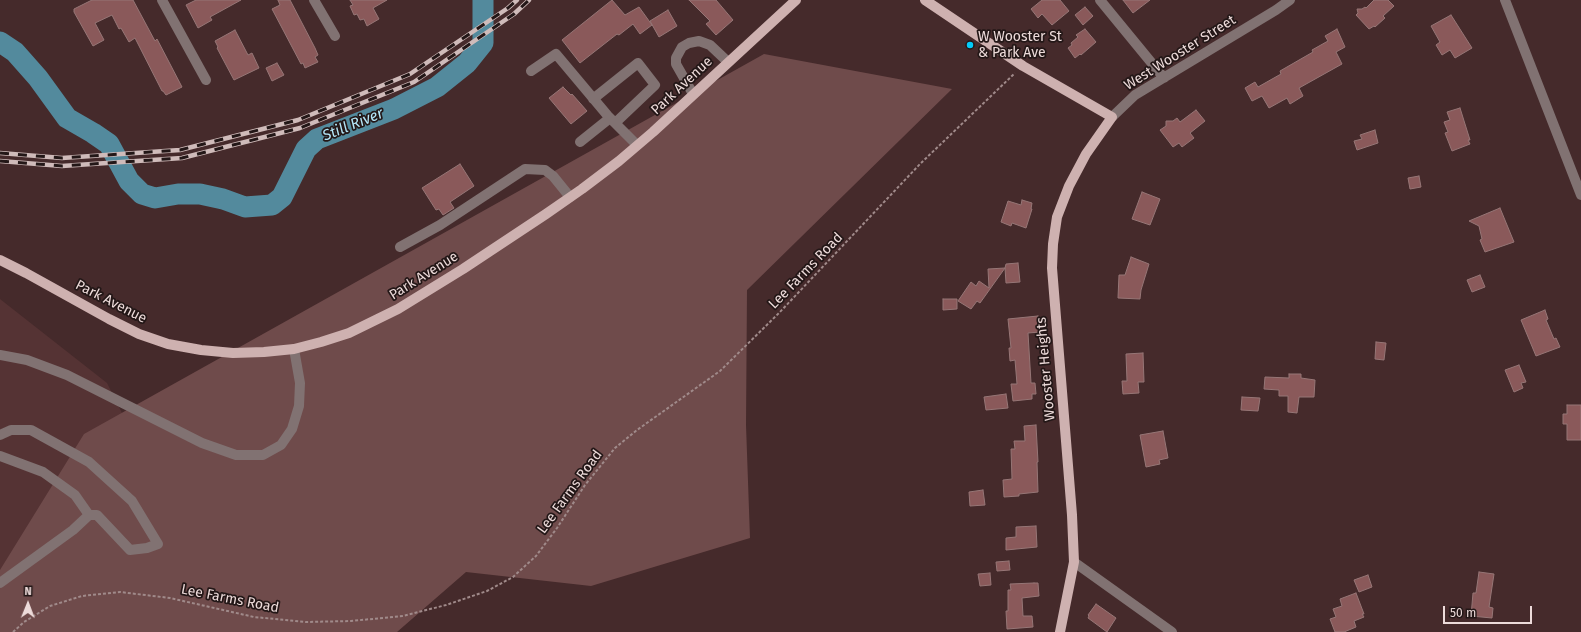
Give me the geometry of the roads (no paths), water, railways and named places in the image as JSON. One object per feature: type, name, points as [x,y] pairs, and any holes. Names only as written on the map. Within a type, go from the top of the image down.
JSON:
[{"type":"main road","name":"Park Avenue","points":[[0,260],[26,272],[109,319],[139,334],[168,344],[201,350],[233,353],[264,352],[294,349],[349,333],[398,309],[463,269],[570,197],[637,145],[796,0]]},
{"type":"main road","points":[[925,0],[1024,66],[1112,117]]},
{"type":"main road","name":"Wooster Heights","points":[[1060,632],[1074,562],[1072,515],[1052,268],[1053,244],[1057,217],[1069,186],[1086,154],[1112,117]]},
{"type":"street","points":[[162,0],[206,80]]},
{"type":"street","points":[[314,0],[334,36]]},
{"type":"street","points":[[1100,0],[1164,78]]},
{"type":"street","name":"West Wooster Street","points":[[1112,117],[1135,95],[1276,10],[1290,0]]},
{"type":"street","points":[[1505,0],[1581,195]]},
{"type":"street","points":[[693,94],[676,64],[676,58],[682,47],[688,43],[699,41],[710,46],[728,62]]},
{"type":"street","points":[[531,71],[556,54],[593,99],[637,145]]},
{"type":"street","points":[[580,142],[612,120],[655,85],[638,63],[593,99]]},
{"type":"street","points":[[400,247],[440,225],[525,169],[545,170],[553,176],[570,197]]},
{"type":"street","points":[[0,355],[27,360],[66,375],[202,443],[236,455],[263,455],[281,445],[292,429],[299,406],[300,383],[294,349]]},
{"type":"street","points":[[0,435],[11,430],[31,430],[89,462],[132,501],[158,544],[147,548],[130,550],[97,515],[89,515],[73,530],[0,583]]},
{"type":"street","points":[[0,456],[43,472],[76,495],[89,515]]},
{"type":"street","points":[[1074,562],[1172,632]]},
{"type":"waterway","name":"Still River","points":[[0,42],[15,52],[38,78],[67,118],[109,144],[129,181],[142,194],[155,198],[178,194],[200,194],[223,199],[245,207],[272,205],[282,197],[306,149],[317,139],[394,109],[437,87],[467,63],[483,43],[483,0]]},
{"type":"railway","points":[[0,153],[62,158],[180,150],[298,120],[410,74],[508,8],[517,0]]},
{"type":"railway","points":[[0,161],[62,166],[182,158],[300,128],[414,82],[514,14],[529,0]]},
{"type":"place","name":"W Wooster St & Park Ave","points":[[970,45]]}]
